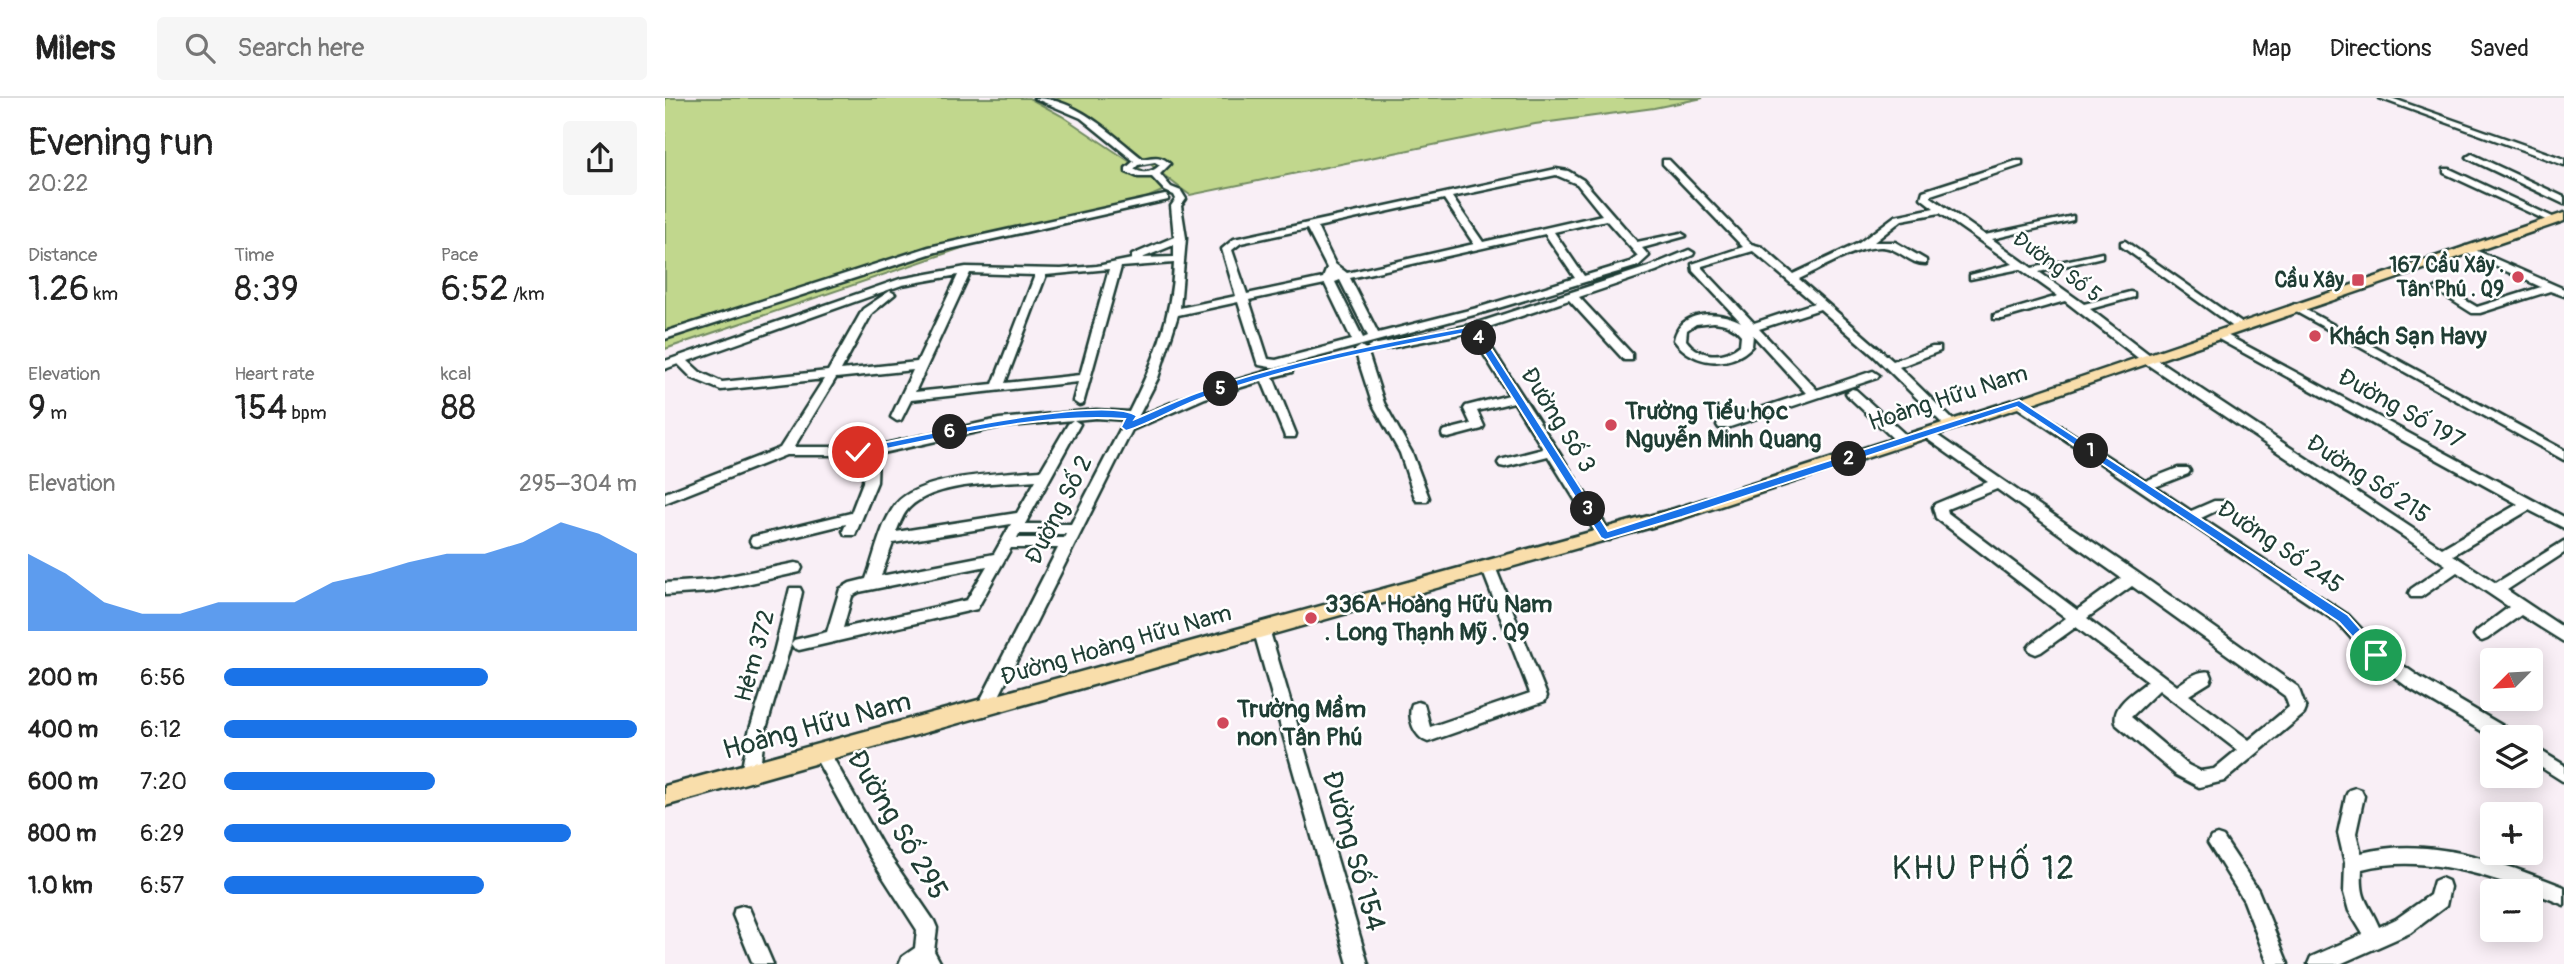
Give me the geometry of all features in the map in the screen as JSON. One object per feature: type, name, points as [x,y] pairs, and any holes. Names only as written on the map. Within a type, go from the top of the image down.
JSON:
[{"type":"main road","name":"Hoàng Hữu Nam","points":[[1262,632],[1605,536],[1904,441],[2559,219]]},
{"type":"main road","name":"Đường Hoàng Hữu Nam","points":[[984,709],[1262,632]]},
{"type":"main road","name":"Hoàng Hữu Nam","points":[[665,796],[984,709]]},
{"type":"street","points":[[1038,98],[1084,116],[1140,161]]},
{"type":"street","points":[[2383,98],[2564,162]]},
{"type":"street","points":[[2472,157],[2564,201]]},
{"type":"street","points":[[1157,159],[1164,162],[1165,166],[1154,174],[1131,173],[1129,168],[1140,161],[1157,159]]},
{"type":"street","points":[[1666,162],[1747,246],[1758,249],[1878,354],[1951,425]]},
{"type":"street","points":[[1943,209],[1926,198],[1927,193],[2019,163]]},
{"type":"street","points":[[2447,171],[2559,219]]},
{"type":"street","points":[[665,498],[785,451],[871,451],[999,423],[1096,414],[1129,422],[1201,395],[1360,346],[1375,338],[1481,310],[1634,264],[1644,256],[1571,173],[1556,172],[1233,244],[1227,249],[1263,362],[1269,364],[1360,346],[1473,328],[1652,269],[1689,253]]},
{"type":"street","points":[[665,336],[933,249],[1170,198],[1154,174]]},
{"type":"street","name":"Đường Số 2","points":[[984,709],[1167,343],[1175,312],[1181,238],[1170,198]]},
{"type":"street","points":[[1448,198],[1480,246]]},
{"type":"street","points":[[1791,279],[1863,244],[1899,218],[1943,209]]},
{"type":"street","name":"Đường Số 5","points":[[1943,209],[2083,308],[2146,359]]},
{"type":"street","points":[[1175,312],[1608,216]]},
{"type":"street","points":[[1985,238],[2069,218]]},
{"type":"street","points":[[1311,226],[1331,266],[1343,275],[1375,338]]},
{"type":"street","points":[[1548,231],[1581,279]]},
{"type":"street","points":[[1635,246],[1681,236]]},
{"type":"street","points":[[1129,262],[1181,238]]},
{"type":"street","points":[[1863,244],[1891,244],[1922,262]]},
{"type":"street","points":[[2125,244],[2239,326]]},
{"type":"street","points":[[1752,248],[1697,264],[1697,269],[1748,328],[1814,394]]},
{"type":"street","points":[[2466,249],[2564,293]]},
{"type":"street","points":[[1974,277],[2098,255]]},
{"type":"street","points":[[665,365],[900,282],[966,270],[1075,271],[1129,262],[1180,260]]},
{"type":"street","points":[[1079,401],[1083,378],[1116,265]]},
{"type":"street","points":[[1331,266],[1328,279],[1360,346],[1378,403],[1406,453],[1422,498]]},
{"type":"street","points":[[897,417],[966,270]]},
{"type":"street","points":[[997,388],[1042,271]]},
{"type":"street","points":[[785,451],[869,309],[882,298],[926,279]]},
{"type":"street","points":[[2439,289],[2476,311],[2550,287]]},
{"type":"street","points":[[1571,295],[1629,357]]},
{"type":"street","points":[[2083,308],[2130,295]]},
{"type":"street","points":[[1998,317],[2067,297]]},
{"type":"street","points":[[856,299],[869,309]]},
{"type":"street","points":[[1748,328],[1746,346],[1736,354],[1720,358],[1694,353],[1680,340],[1682,329],[1686,325],[1707,318],[1748,328],[1820,305]]},
{"type":"street","points":[[2295,307],[2564,456]]},
{"type":"street","name":"Đường Số 3","points":[[1473,328],[1605,536]]},
{"type":"street","name":"Đường Số 197","points":[[2217,334],[2564,523]]},
{"type":"street","points":[[1889,367],[1936,349]]},
{"type":"street","name":"Đường Số 215","points":[[2146,359],[2564,636]]},
{"type":"street","points":[[680,360],[696,375],[721,386],[922,365]]},
{"type":"street","points":[[1266,375],[1290,433]]},
{"type":"street","points":[[1723,425],[1873,375]]},
{"type":"street","points":[[906,397],[1083,378]]},
{"type":"street","points":[[1852,393],[1904,441]]},
{"type":"street","points":[[1448,434],[1478,426],[1470,409],[1517,397]]},
{"type":"street","name":"Đường Số 245","points":[[2019,403],[2343,619],[2376,655],[2415,683],[2487,725]]},
{"type":"street","points":[[799,644],[969,606],[1074,424]]},
{"type":"street","points":[[1927,433],[2292,692],[2298,709],[2218,776],[2199,779],[2182,770],[2123,720],[2123,713],[2159,681]]},
{"type":"street","points":[[1504,463],[1551,450]]},
{"type":"street","points":[[850,531],[869,485],[874,464],[871,451]]},
{"type":"street","points":[[2145,486],[2183,471]]},
{"type":"street","points":[[872,582],[901,507],[915,493],[935,487],[1047,474]]},
{"type":"street","points":[[1999,483],[1940,507],[1941,515],[2248,749]]},
{"type":"street","points":[[2190,517],[2219,504]]},
{"type":"street","points":[[2442,555],[2529,504]]},
{"type":"street","points":[[757,541],[856,517]]},
{"type":"street","points":[[889,538],[1019,523],[1075,529]]},
{"type":"street","points":[[1007,543],[1067,543]]},
{"type":"street","points":[[2496,590],[2564,546]]},
{"type":"street","points":[[833,636],[845,593],[872,582],[999,558]]},
{"type":"street","points":[[2416,593],[2456,565]]},
{"type":"street","points":[[665,589],[710,586],[795,568]]},
{"type":"street","points":[[1418,709],[1422,726],[1428,736],[1539,696],[1489,569]]},
{"type":"street","points":[[2036,649],[2133,577]]},
{"type":"street","name":"Hẻm 372","points":[[750,774],[757,732],[781,656],[795,592]]},
{"type":"street","points":[[2481,635],[2521,607]]},
{"type":"street","name":"Đường Số 154","points":[[1262,632],[1359,964]]},
{"type":"street","points":[[2176,694],[2204,677]]},
{"type":"street","name":"Đường Số 295","points":[[822,754],[876,851],[927,928],[921,960]]},
{"type":"street","points":[[2543,760],[2564,774]]},
{"type":"street","points":[[2355,796],[2347,832],[2354,863],[2352,875],[2356,906],[2370,924],[2374,939]]},
{"type":"street","points":[[2217,843],[2251,896],[2278,964]]},
{"type":"street","points":[[2354,863],[2374,856],[2428,855],[2515,875],[2564,895]]},
{"type":"street","points":[[2318,964],[2419,916],[2438,900],[2441,887]]},
{"type":"street","points":[[742,915],[763,964]]},
{"type":"green space","points":[[665,98],[1029,98],[1062,116],[1169,188],[1135,203],[997,236],[665,349]]},
{"type":"green space","points":[[1045,98],[1703,98],[1654,108],[1535,124],[1190,195],[1104,127],[1066,105]]},
{"type":"place","name":"167 Cầu Xây . Tân Phú . Q9","points":[[2518,277]]},
{"type":"place","name":"Cầu Xây","points":[[2358,280]]},
{"type":"place","name":"Khách Sạn Havy","points":[[2315,336]]},
{"type":"place","name":"Trường Tiểu học Nguyễn Minh Quang","points":[[1611,425]]},
{"type":"place","name":"336A Hoàng Hữu Nam . Long Thạnh Mỹ . Q9","points":[[1311,618]]},
{"type":"place","name":"Trường Mầm non Tân Phú","points":[[1223,723]]},
{"type":"district","name":"KHU PHỐ 12","points":[[1984,869]]},
{"type":"route","points":[[858,452],[999,423],[1053,417],[1096,414],[1132,416],[1126,427],[1201,395],[1279,371],[1361,350],[1473,328],[1605,536],[2019,403],[2343,619],[2362,636],[2376,655]]}]
